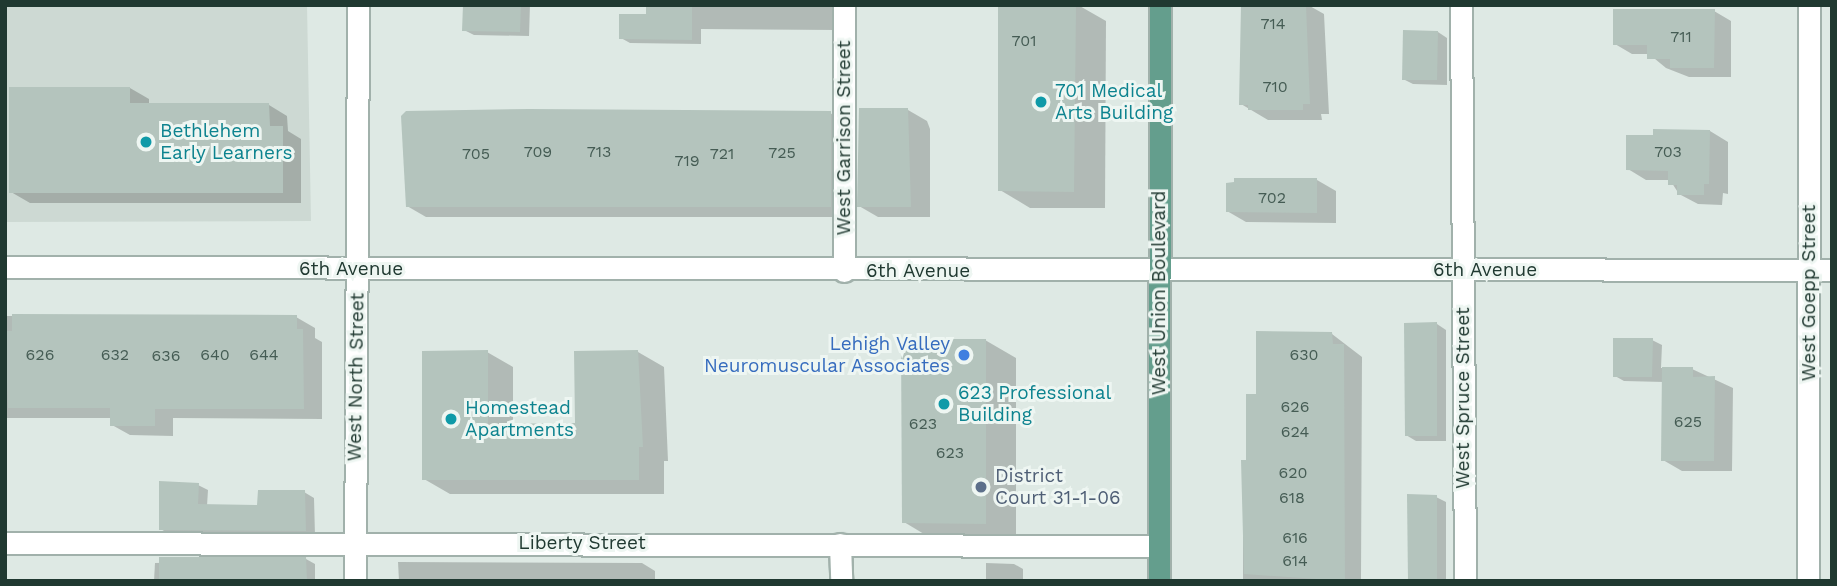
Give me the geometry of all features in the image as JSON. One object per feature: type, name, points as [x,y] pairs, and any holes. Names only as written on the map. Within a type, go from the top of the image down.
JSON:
[{"type":"main road","name":"West Union Boulevard","points":[[1159,581],[1160,5]]},
{"type":"street","name":"West North Street","points":[[355,581],[358,5]]},
{"type":"street","name":"West Garrison Street","points":[[844,5],[844,271]]},
{"type":"street","name":"West Spruce Street","points":[[1461,5],[1465,581]]},
{"type":"street","name":"West Goepp Street","points":[[1808,581],[1810,5]]},
{"type":"street","name":"6th Avenue","points":[[5,267],[844,271],[1832,270]]},
{"type":"street","name":"Liberty Street","points":[[5,542],[1159,546]]},
{"type":"street","points":[[840,544],[841,581]]},
{"type":"shaded area","points":[[5,5],[307,5],[311,221],[5,222]]},
{"type":"building","points":[[463,5],[521,5],[520,32],[462,31]]},
{"type":"building","points":[[646,5],[692,5],[692,40],[619,39],[619,14],[646,14]]},
{"type":"building","name":"701 Medical Arts Building","points":[[998,5],[1076,5],[1074,192],[998,191]]},
{"type":"building","points":[[1241,5],[1306,5],[1310,104],[1303,104],[1303,110],[1248,110],[1248,105],[1239,105]]},
{"type":"building","points":[[1613,9],[1715,9],[1714,68],[1670,68],[1670,59],[1647,59],[1647,45],[1613,45]]},
{"type":"building","points":[[1403,30],[1438,31],[1437,80],[1402,80]]},
{"type":"building","name":"Bethlehem Early Learners","points":[[9,87],[130,87],[130,103],[269,103],[270,126],[283,126],[283,193],[9,193]]},
{"type":"building","points":[[859,108],[908,108],[911,207],[857,207]]},
{"type":"building","points":[[406,111],[831,111],[831,207],[406,207],[401,116]]},
{"type":"building","points":[[1653,129],[1710,130],[1709,184],[1704,184],[1704,195],[1677,195],[1677,185],[1668,185],[1668,171],[1626,170],[1626,135],[1653,135]]},
{"type":"building","points":[[1234,178],[1317,178],[1317,213],[1226,212],[1226,183],[1234,182]]},
{"type":"building","points":[[12,314],[297,315],[297,329],[303,329],[304,409],[155,409],[155,426],[110,426],[110,408],[8,408],[5,331],[12,331]]},
{"type":"building","points":[[1437,322],[1437,436],[1405,436],[1404,323]]},
{"type":"building","points":[[1256,331],[1332,332],[1333,344],[1344,344],[1345,581],[1244,574],[1241,460],[1246,460],[1246,394],[1256,394]]},
{"type":"building","points":[[1613,338],[1653,338],[1652,377],[1613,377]]},
{"type":"building","name":"623 Professional Building","points":[[901,339],[986,339],[986,524],[902,523]]},
{"type":"building","name":"Homestead Apartments","points":[[488,350],[488,424],[575,423],[574,351],[638,350],[643,447],[639,447],[639,480],[422,480],[422,351]]},
{"type":"building","points":[[1662,367],[1693,367],[1693,377],[1715,376],[1714,461],[1661,461]]},
{"type":"building","points":[[159,481],[199,483],[198,504],[257,505],[258,490],[305,490],[306,531],[159,530]]},
{"type":"building","points":[[1407,494],[1437,495],[1437,581],[1408,581]]},
{"type":"building","points":[[159,557],[306,557],[307,581],[159,581]]},
{"type":"place","name":"701 Medical Arts Building","points":[[1041,102]]},
{"type":"place","name":"Bethlehem Early Learners","points":[[146,142]]},
{"type":"place","name":"Lehigh Valley Neuromuscular Associates","points":[[964,355]]},
{"type":"place","name":"623 Professional Building","points":[[944,404]]},
{"type":"place","name":"Homestead Apartments","points":[[451,419]]},
{"type":"place","name":"District Court 31-1-06","points":[[981,487]]}]
